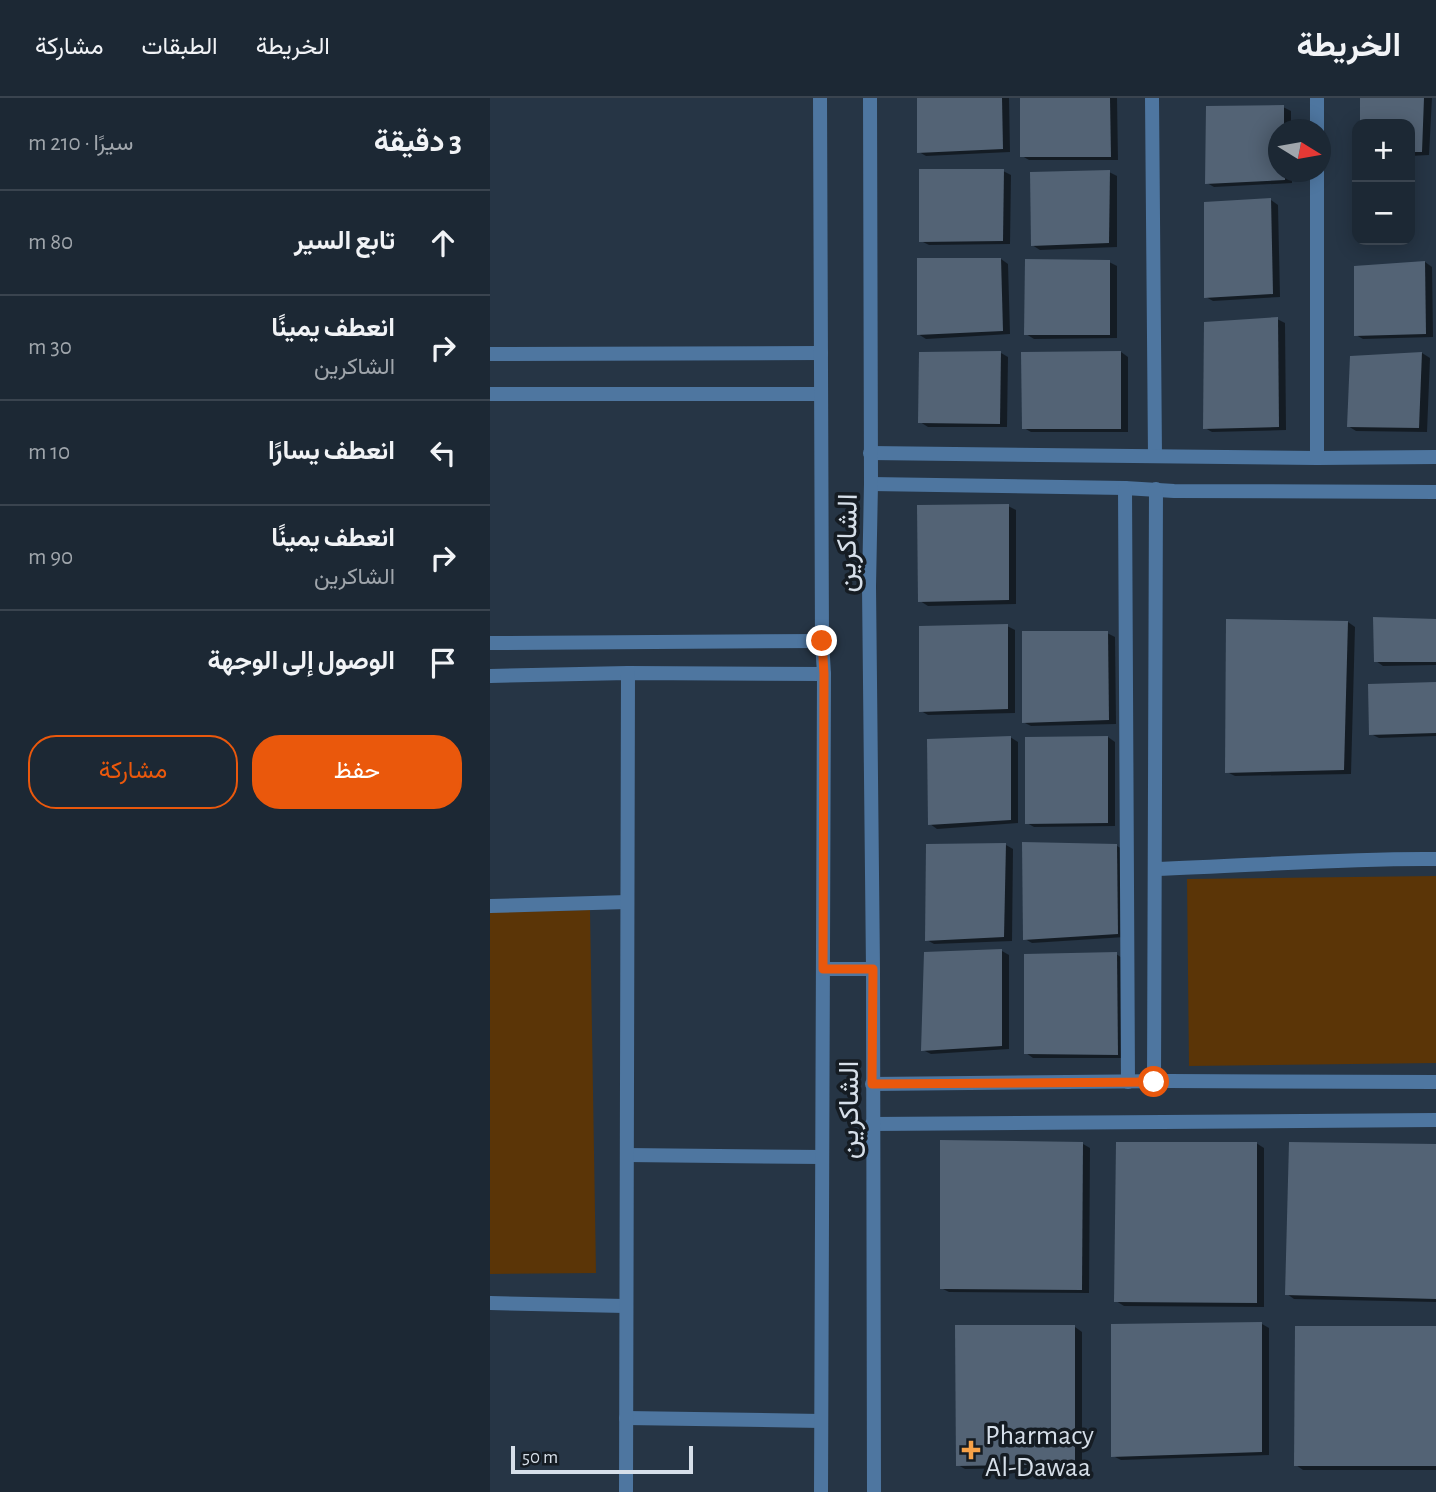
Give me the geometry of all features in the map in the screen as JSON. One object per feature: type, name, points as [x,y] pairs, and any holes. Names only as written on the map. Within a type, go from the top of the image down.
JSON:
[{"type":"street","name":"الشاكرين","points":[[820,98],[824,674],[821,1492]]},
{"type":"street","name":"الشاكرين","points":[[870,98],[869,586],[874,1492]]},
{"type":"street","points":[[1152,98],[1155,456]]},
{"type":"street","points":[[1317,98],[1317,119]]},
{"type":"street","points":[[1317,182],[1317,458]]},
{"type":"street","points":[[490,354],[821,353]]},
{"type":"street","points":[[490,394],[821,394]]},
{"type":"street","points":[[870,453],[1436,457]]},
{"type":"street","points":[[871,484],[1174,491],[1436,492]]},
{"type":"street","points":[[1125,488],[1128,1082]]},
{"type":"street","points":[[1154,1082],[1156,489]]},
{"type":"street","points":[[490,643],[822,641]]},
{"type":"street","points":[[626,1492],[628,673]]},
{"type":"street","points":[[490,676],[628,673],[824,674]]},
{"type":"street","points":[[1155,869],[1375,858],[1436,859]]},
{"type":"street","points":[[490,906],[627,902]]},
{"type":"street","points":[[823,969],[873,969]]},
{"type":"street","points":[[872,1084],[1436,1082]]},
{"type":"street","points":[[872,1124],[1436,1120]]},
{"type":"street","points":[[627,1155],[822,1157]]},
{"type":"street","points":[[490,1303],[625,1306]]},
{"type":"street","points":[[626,1418],[821,1421]]},
{"type":"shaded area","points":[[1436,876],[1436,1063],[1189,1066],[1187,879]]},
{"type":"shaded area","points":[[590,910],[596,1273],[490,1274],[490,912]]},
{"type":"building","points":[[917,98],[1002,98],[1003,149],[917,153]]},
{"type":"building","points":[[1020,98],[1110,98],[1111,157],[1020,157]]},
{"type":"building","points":[[1360,98],[1424,98],[1422,152],[1415,152],[1415,119],[1360,119]]},
{"type":"building","points":[[1284,105],[1284,119],[1268,119],[1268,181],[1205,184],[1206,106]]},
{"type":"building","points":[[919,169],[1004,169],[1003,241],[919,242]]},
{"type":"building","points":[[1110,170],[1109,243],[1031,246],[1030,172]]},
{"type":"building","points":[[1271,198],[1273,294],[1204,298],[1204,202]]},
{"type":"building","points":[[917,258],[1001,258],[1003,331],[917,335]]},
{"type":"building","points":[[1025,259],[1110,260],[1110,335],[1024,335]]},
{"type":"building","points":[[1425,261],[1426,334],[1354,336],[1354,266]]},
{"type":"building","points":[[1278,317],[1279,427],[1203,429],[1204,322]]},
{"type":"building","points":[[1001,351],[1000,424],[918,423],[919,352]]},
{"type":"building","points":[[1121,351],[1121,429],[1022,429],[1021,352]]},
{"type":"building","points":[[1422,352],[1419,428],[1347,427],[1350,356]]},
{"type":"building","points":[[1009,504],[1009,600],[918,602],[917,505]]},
{"type":"building","points":[[1373,617],[1436,619],[1436,662],[1374,662]]},
{"type":"building","points":[[1226,619],[1348,621],[1344,770],[1225,773]]},
{"type":"building","points":[[1008,624],[1008,709],[919,712],[919,626]]},
{"type":"building","points":[[1022,631],[1108,631],[1109,720],[1022,723]]},
{"type":"building","points":[[1436,682],[1436,733],[1369,735],[1368,684]]},
{"type":"building","points":[[1011,736],[1011,820],[928,825],[927,739]]},
{"type":"building","points":[[1108,736],[1108,823],[1025,824],[1025,737]]},
{"type":"building","points":[[1022,842],[1117,844],[1118,934],[1023,940]]},
{"type":"building","points":[[1006,843],[1004,937],[925,941],[926,844]]},
{"type":"building","points":[[1002,949],[1002,1046],[921,1051],[924,952]]},
{"type":"building","points":[[1117,952],[1118,1055],[1024,1054],[1024,954]]},
{"type":"building","points":[[940,1140],[1083,1142],[1082,1290],[940,1289]]},
{"type":"building","points":[[1116,1142],[1257,1142],[1257,1303],[1114,1302]]},
{"type":"building","points":[[1289,1142],[1436,1144],[1436,1299],[1285,1295]]},
{"type":"building","points":[[1262,1322],[1262,1452],[1111,1457],[1111,1324]]},
{"type":"building","points":[[955,1325],[1075,1325],[1075,1464],[956,1466]]},
{"type":"building","points":[[1295,1326],[1436,1326],[1436,1466],[1294,1466]]},
{"type":"place","name":"Pharmacy Al-Dawaa","points":[[971,1450]]},
{"type":"route","points":[[822,641],[823,969],[873,969],[872,1084],[1154,1082]]}]
